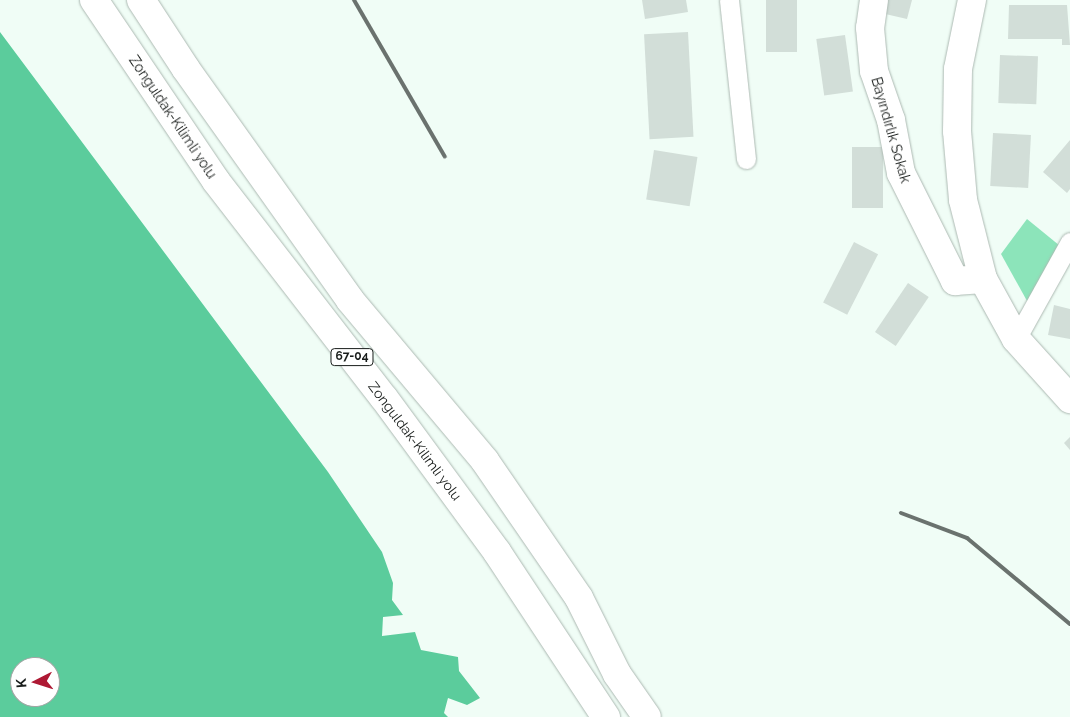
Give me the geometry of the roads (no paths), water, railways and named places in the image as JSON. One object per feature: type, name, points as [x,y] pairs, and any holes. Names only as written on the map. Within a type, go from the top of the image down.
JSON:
[{"type":"main road","name":"Zonguldak-Kilimli yolu","points":[[94,0],[216,181],[384,398],[498,552],[606,717]]},
{"type":"main road","name":"67-04","points":[[141,0],[186,68],[350,300],[486,461],[580,598],[617,674],[647,717]]},
{"type":"main road","name":"Bayındırlık Sokak","points":[[874,0],[870,28],[874,71],[891,120],[901,173],[955,281],[983,279]]},
{"type":"main road","points":[[973,3],[958,69],[957,131],[963,200],[983,279],[1016,339],[1070,399]]},
{"type":"street","points":[[729,0],[746,159]]},
{"type":"street","points":[[1016,339],[1070,242]]},
{"type":"railway","points":[[354,0],[445,157]]},
{"type":"railway","points":[[901,513],[967,538],[1070,624]]}]
